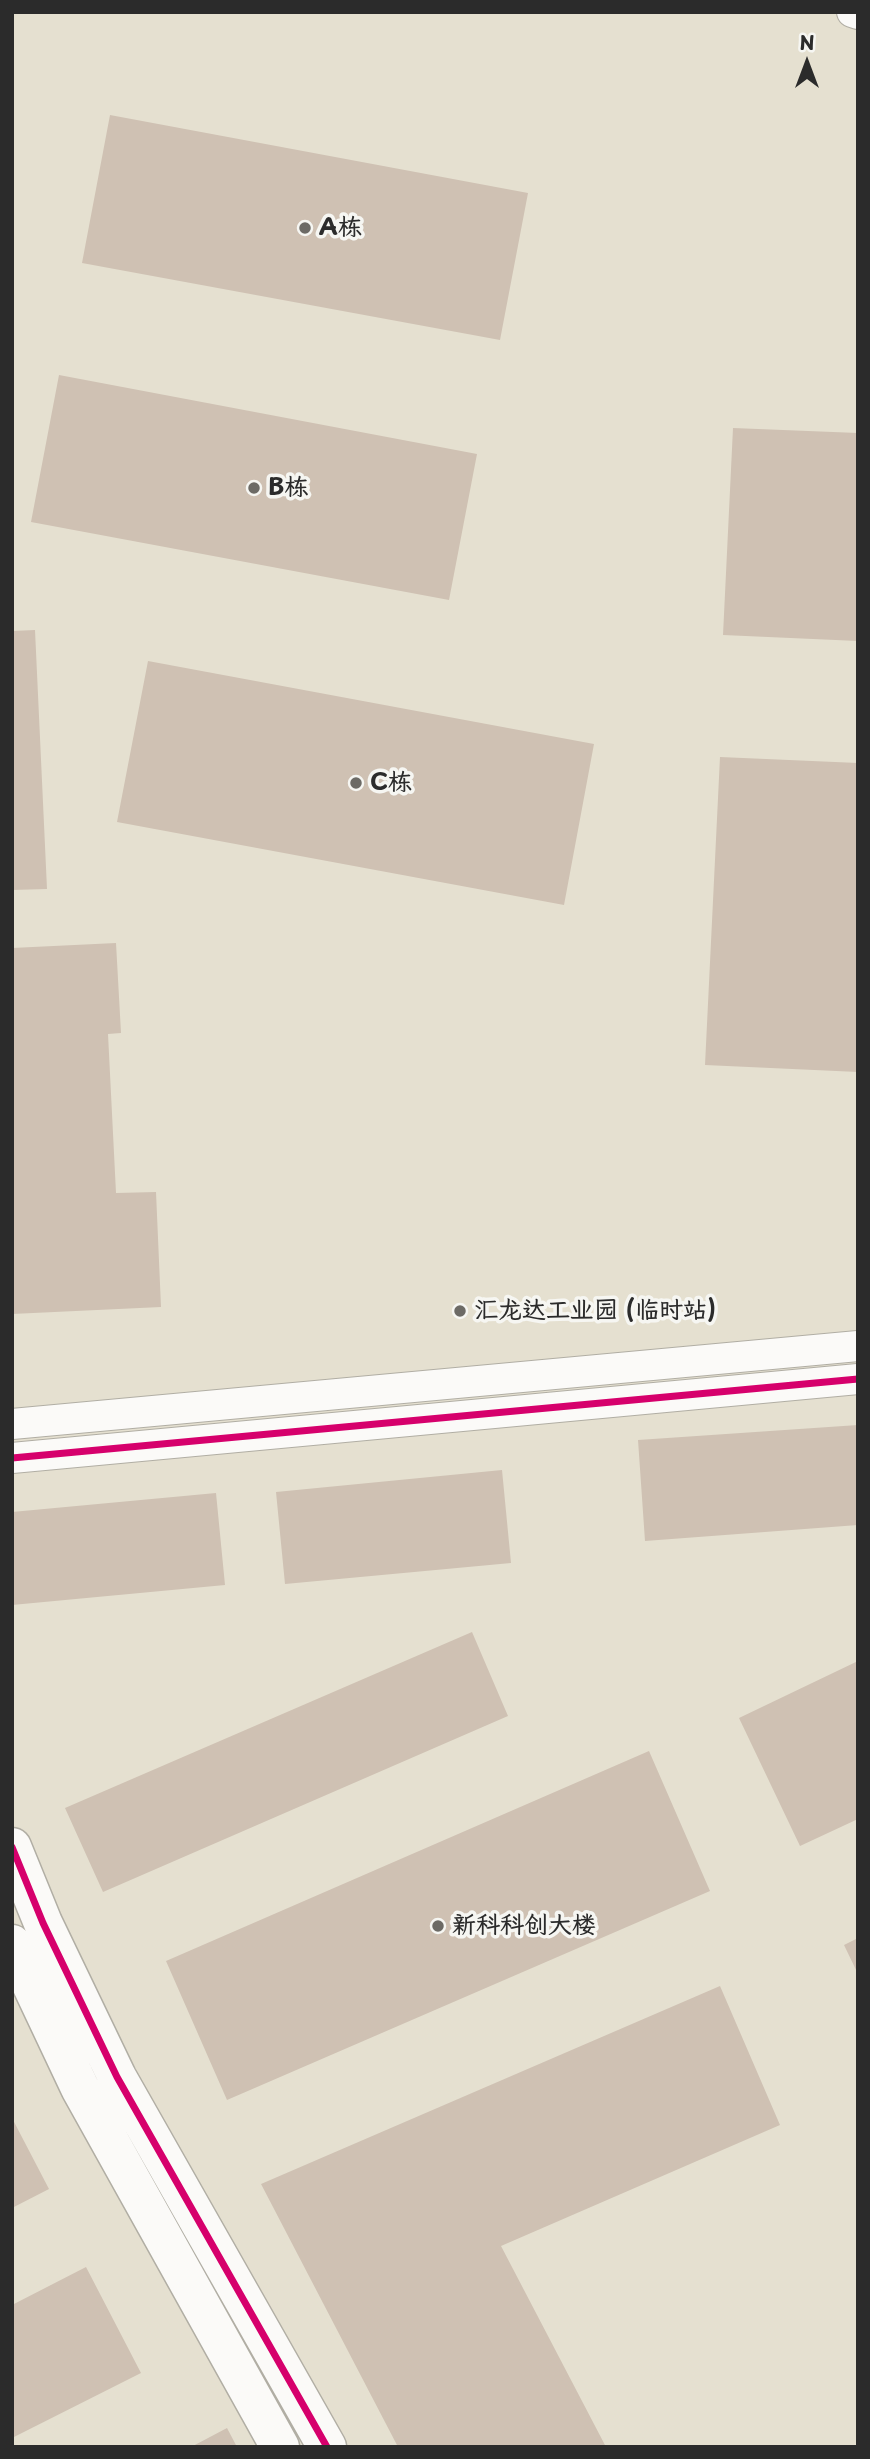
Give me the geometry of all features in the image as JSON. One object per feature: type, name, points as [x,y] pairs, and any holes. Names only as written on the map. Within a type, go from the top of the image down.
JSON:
[{"type":"street","points":[[852,12],[858,14]]},
{"type":"street","points":[[12,1424],[858,1346]]},
{"type":"street","points":[[12,1458],[858,1379]]},
{"type":"street","points":[[12,1847],[43,1923],[117,2077],[327,2447]]},
{"type":"street","points":[[12,1944],[80,2088],[281,2447]]},
{"type":"building","name":"A栋","points":[[110,115],[528,193],[500,340],[82,263]]},
{"type":"building","name":"B栋","points":[[59,375],[477,454],[449,600],[31,522]]},
{"type":"building","points":[[733,428],[858,433],[858,641],[723,635]]},
{"type":"building","points":[[35,630],[47,889],[12,890],[12,631]]},
{"type":"building","name":"C栋","points":[[148,661],[594,744],[564,905],[117,822]]},
{"type":"building","points":[[720,757],[858,763],[858,1072],[705,1065]]},
{"type":"building","points":[[116,943],[121,1033],[108,1034],[116,1193],[156,1192],[161,1307],[12,1314],[12,948]]},
{"type":"building","points":[[858,1425],[858,1525],[645,1541],[638,1440]]},
{"type":"building","points":[[502,1470],[511,1563],[285,1584],[276,1492]]},
{"type":"building","points":[[216,1493],[225,1585],[12,1605],[12,1512]]},
{"type":"building","points":[[472,1632],[508,1716],[103,1892],[65,1808]]},
{"type":"building","points":[[858,1661],[858,1819],[800,1846],[739,1718]]},
{"type":"building","name":"新科科创大楼","points":[[649,1751],[710,1891],[227,2100],[166,1961]]},
{"type":"building","points":[[858,1938],[858,1974],[844,1945]]},
{"type":"building","points":[[720,1986],[780,2125],[501,2246],[606,2447],[398,2447],[261,2184]]},
{"type":"building","points":[[12,2118],[49,2189],[12,2208]]},
{"type":"building","points":[[86,2267],[141,2373],[12,2438],[12,2305]]},
{"type":"building","points":[[227,2428],[237,2447],[191,2447]]},
{"type":"cycle path","points":[[12,1458],[858,1379]]},
{"type":"cycle path","points":[[12,1847],[43,1923],[117,2077],[327,2447]]},
{"type":"place","name":"A栋","points":[[305,228]]},
{"type":"place","name":"B栋","points":[[254,488]]},
{"type":"place","name":"C栋","points":[[356,783]]},
{"type":"place","name":"汇龙达工业园 (临时站)","points":[[460,1311]]},
{"type":"place","name":"新科科创大楼","points":[[438,1926]]}]
